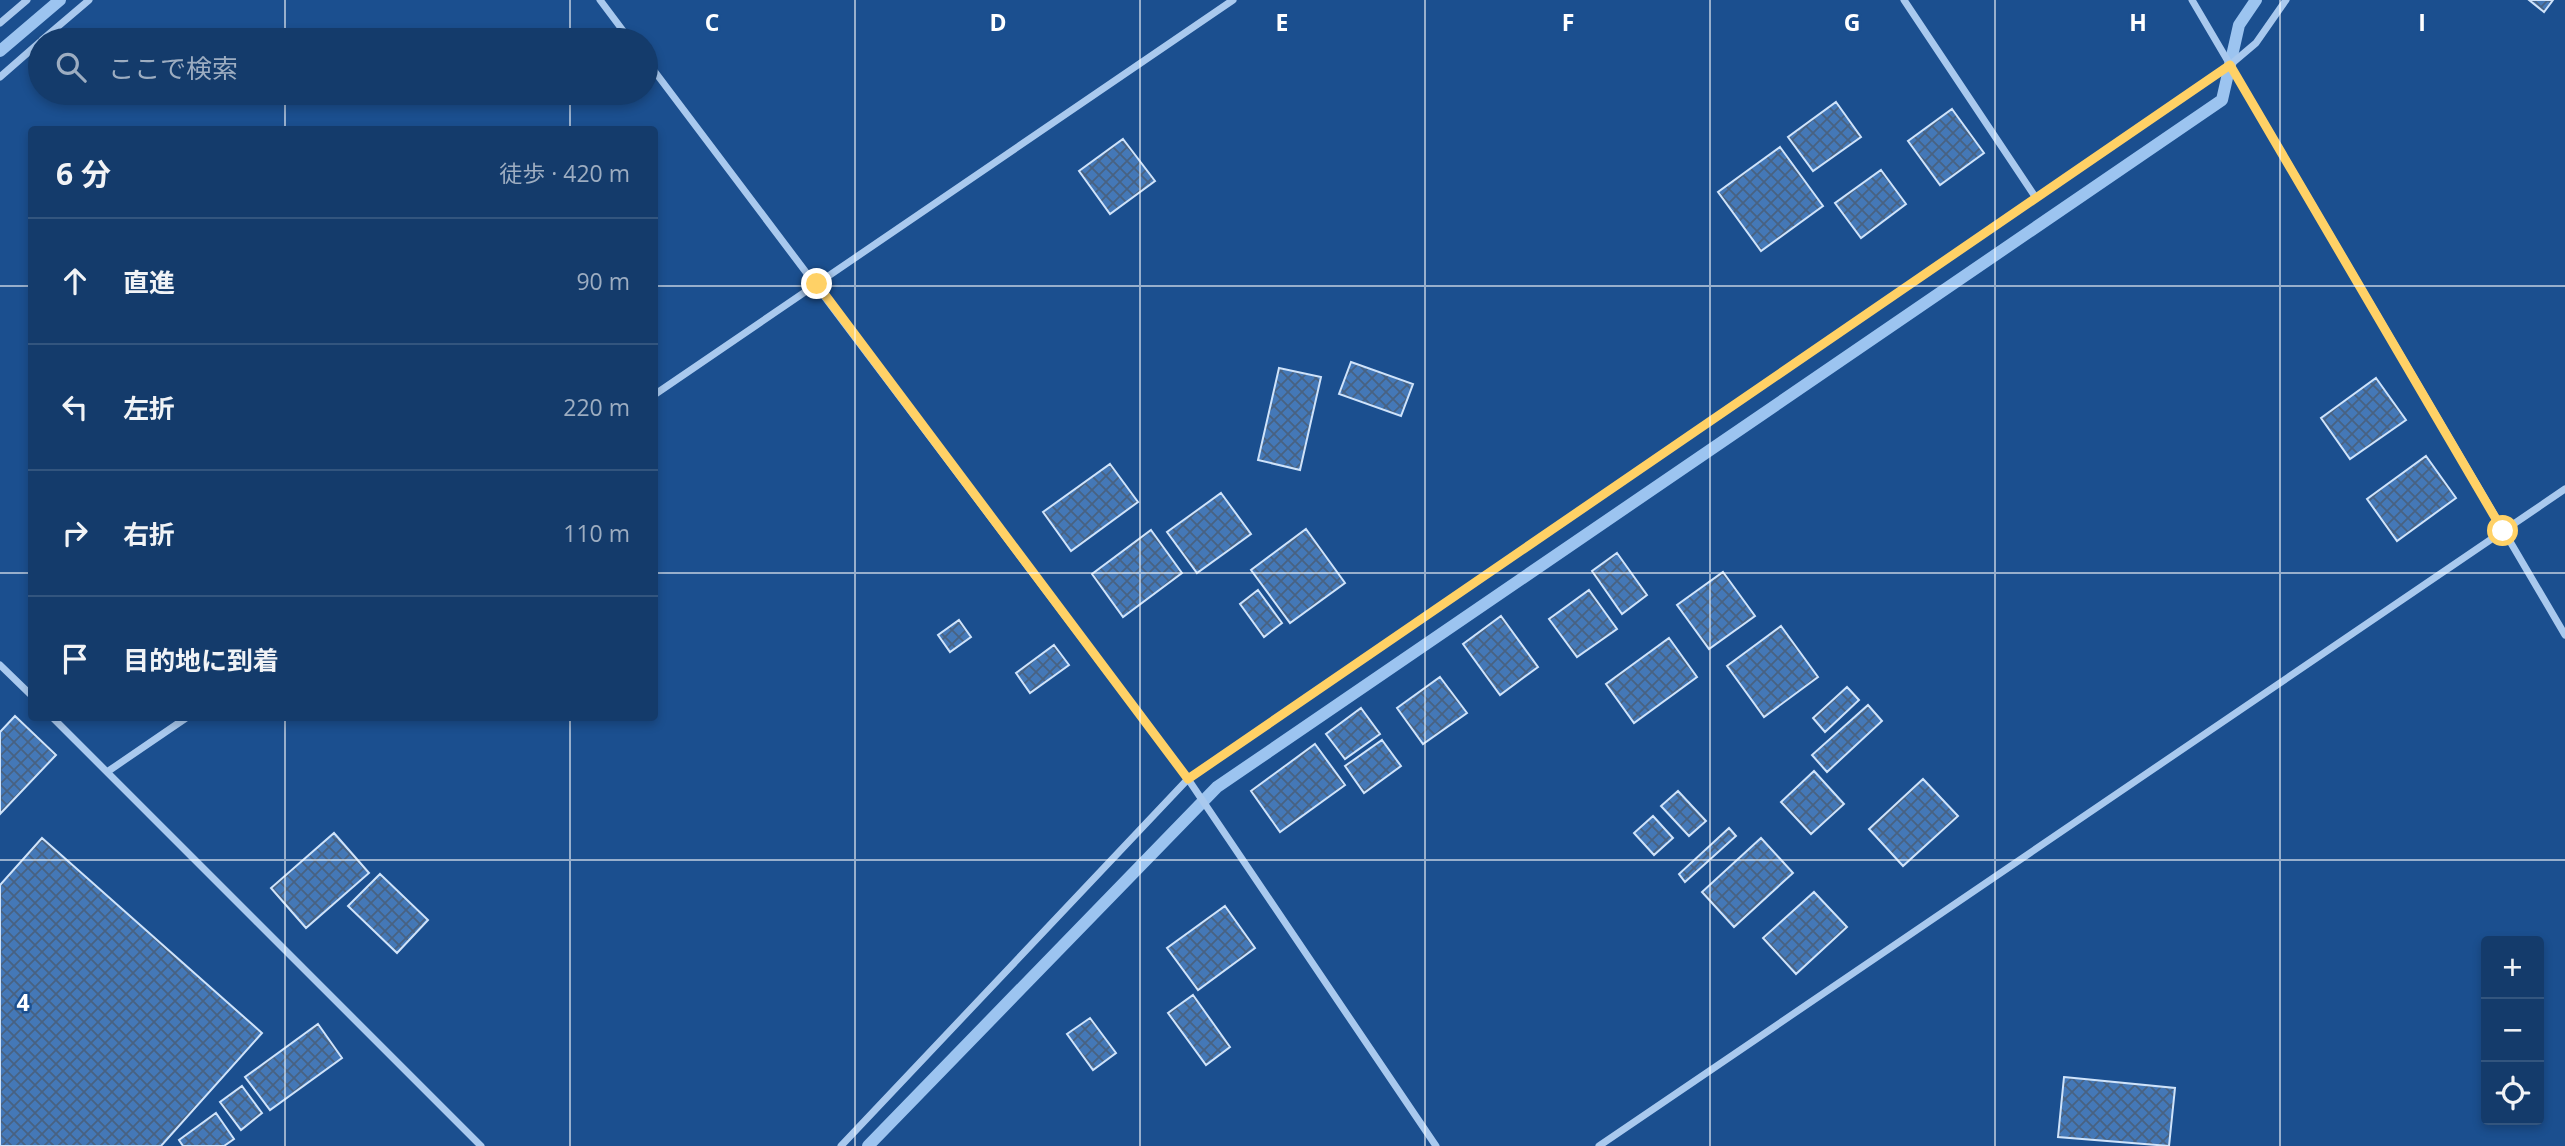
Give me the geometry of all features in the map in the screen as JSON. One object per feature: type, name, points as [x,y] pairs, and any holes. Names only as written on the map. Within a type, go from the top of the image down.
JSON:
[{"type":"street","points":[[0,23],[27,0]]},
{"type":"street","points":[[56,28],[89,0]]},
{"type":"street","points":[[600,0],[621,28]]},
{"type":"street","points":[[658,392],[1233,0]]},
{"type":"street","points":[[1904,0],[2036,198]]},
{"type":"street","points":[[2192,0],[2565,635]]},
{"type":"street","points":[[841,1146],[1188,779],[2230,65],[2256,43],[2286,0]]},
{"type":"street","points":[[0,77],[28,52]]},
{"type":"street","points":[[658,76],[1188,779],[1436,1146]]},
{"type":"street","points":[[1599,1146],[2565,489]]},
{"type":"street","points":[[0,665],[28,692]]},
{"type":"street","points":[[56,721],[481,1146]]},
{"type":"street","points":[[107,772],[182,721]]},
{"type":"building","points":[[2529,0],[2553,0],[2544,12]]},
{"type":"building","points":[[1836,102],[1861,137],[1813,171],[1788,137]]},
{"type":"building","points":[[1952,109],[1984,153],[1940,185],[1908,141]]},
{"type":"building","points":[[1123,139],[1155,181],[1110,214],[1079,171]]},
{"type":"building","points":[[1780,147],[1823,206],[1761,251],[1718,192]]},
{"type":"building","points":[[1881,170],[1906,204],[1861,238],[1835,203]]},
{"type":"building","points":[[1351,362],[1413,384],[1401,416],[1339,394]]},
{"type":"building","points":[[1279,368],[1321,377],[1300,470],[1258,460]]},
{"type":"building","points":[[2376,378],[2406,420],[2350,459],[2321,418]]},
{"type":"building","points":[[2426,456],[2456,498],[2397,541],[2367,499]]},
{"type":"building","points":[[1110,464],[1138,502],[1071,551],[1043,512]]},
{"type":"building","points":[[1221,493],[1251,534],[1197,573],[1167,532]]},
{"type":"building","points":[[1306,529],[1345,583],[1290,623],[1251,570]]},
{"type":"building","points":[[1151,530],[1182,573],[1123,617],[1092,574]]},
{"type":"building","points":[[1617,553],[1647,595],[1622,614],[1592,571]]},
{"type":"building","points":[[1723,572],[1755,616],[1709,649],[1677,605]]},
{"type":"building","points":[[1258,590],[1282,623],[1264,637],[1240,604]]},
{"type":"building","points":[[1589,590],[1617,629],[1577,657],[1549,619]]},
{"type":"building","points":[[1501,616],[1538,667],[1500,695],[1463,644]]},
{"type":"building","points":[[959,620],[971,637],[950,652],[938,635]]},
{"type":"building","points":[[1781,626],[1818,677],[1764,717],[1727,666]]},
{"type":"building","points":[[1669,638],[1697,677],[1634,723],[1606,684]]},
{"type":"building","points":[[1054,645],[1069,665],[1030,693],[1016,673]]},
{"type":"building","points":[[1440,677],[1467,713],[1423,744],[1397,708]]},
{"type":"building","points":[[1847,687],[1859,700],[1825,732],[1813,718]]},
{"type":"building","points":[[1868,705],[1882,721],[1827,772],[1812,755]]},
{"type":"building","points":[[1361,708],[1380,734],[1345,759],[1326,734]]},
{"type":"building","points":[[15,716],[56,755],[0,814],[0,732]]},
{"type":"building","points":[[1382,740],[1401,766],[1364,793],[1345,766]]},
{"type":"building","points":[[1315,744],[1345,785],[1280,832],[1251,791]]},
{"type":"building","points":[[1814,771],[1844,804],[1811,834],[1781,802]]},
{"type":"building","points":[[1923,779],[1958,816],[1903,866],[1869,829]]},
{"type":"building","points":[[1678,791],[1706,821],[1689,836],[1661,806]]},
{"type":"building","points":[[1653,816],[1673,838],[1654,855],[1634,833]]},
{"type":"building","points":[[1729,828],[1736,836],[1685,882],[1679,874]]},
{"type":"building","points":[[334,833],[369,873],[306,928],[271,888]]},
{"type":"building","points":[[42,838],[262,1033],[161,1146],[0,1146],[0,885]]},
{"type":"building","points":[[1761,838],[1793,873],[1734,927],[1702,892]]},
{"type":"building","points":[[380,874],[428,920],[397,953],[348,906]]},
{"type":"building","points":[[1814,892],[1847,927],[1796,974],[1763,938]]},
{"type":"building","points":[[1225,906],[1255,948],[1198,990],[1167,948]]},
{"type":"building","points":[[1193,995],[1230,1047],[1206,1065],[1168,1013]]},
{"type":"building","points":[[1090,1018],[1116,1053],[1093,1070],[1067,1034]]},
{"type":"building","points":[[318,1024],[342,1058],[270,1110],[245,1077]]},
{"type":"building","points":[[2064,1077],[2175,1088],[2169,1146],[2058,1137]]},
{"type":"building","points":[[242,1086],[262,1113],[241,1130],[220,1102]]},
{"type":"building","points":[[216,1113],[234,1139],[224,1146],[183,1146],[179,1140]]},
{"type":"waterway","points":[[0,51],[60,0]]},
{"type":"waterway","points":[[868,1146],[1217,787],[2222,100],[2239,25],[2256,0]]},
{"type":"route","points":[[817,284],[1188,779],[2230,65],[2503,531]]}]
